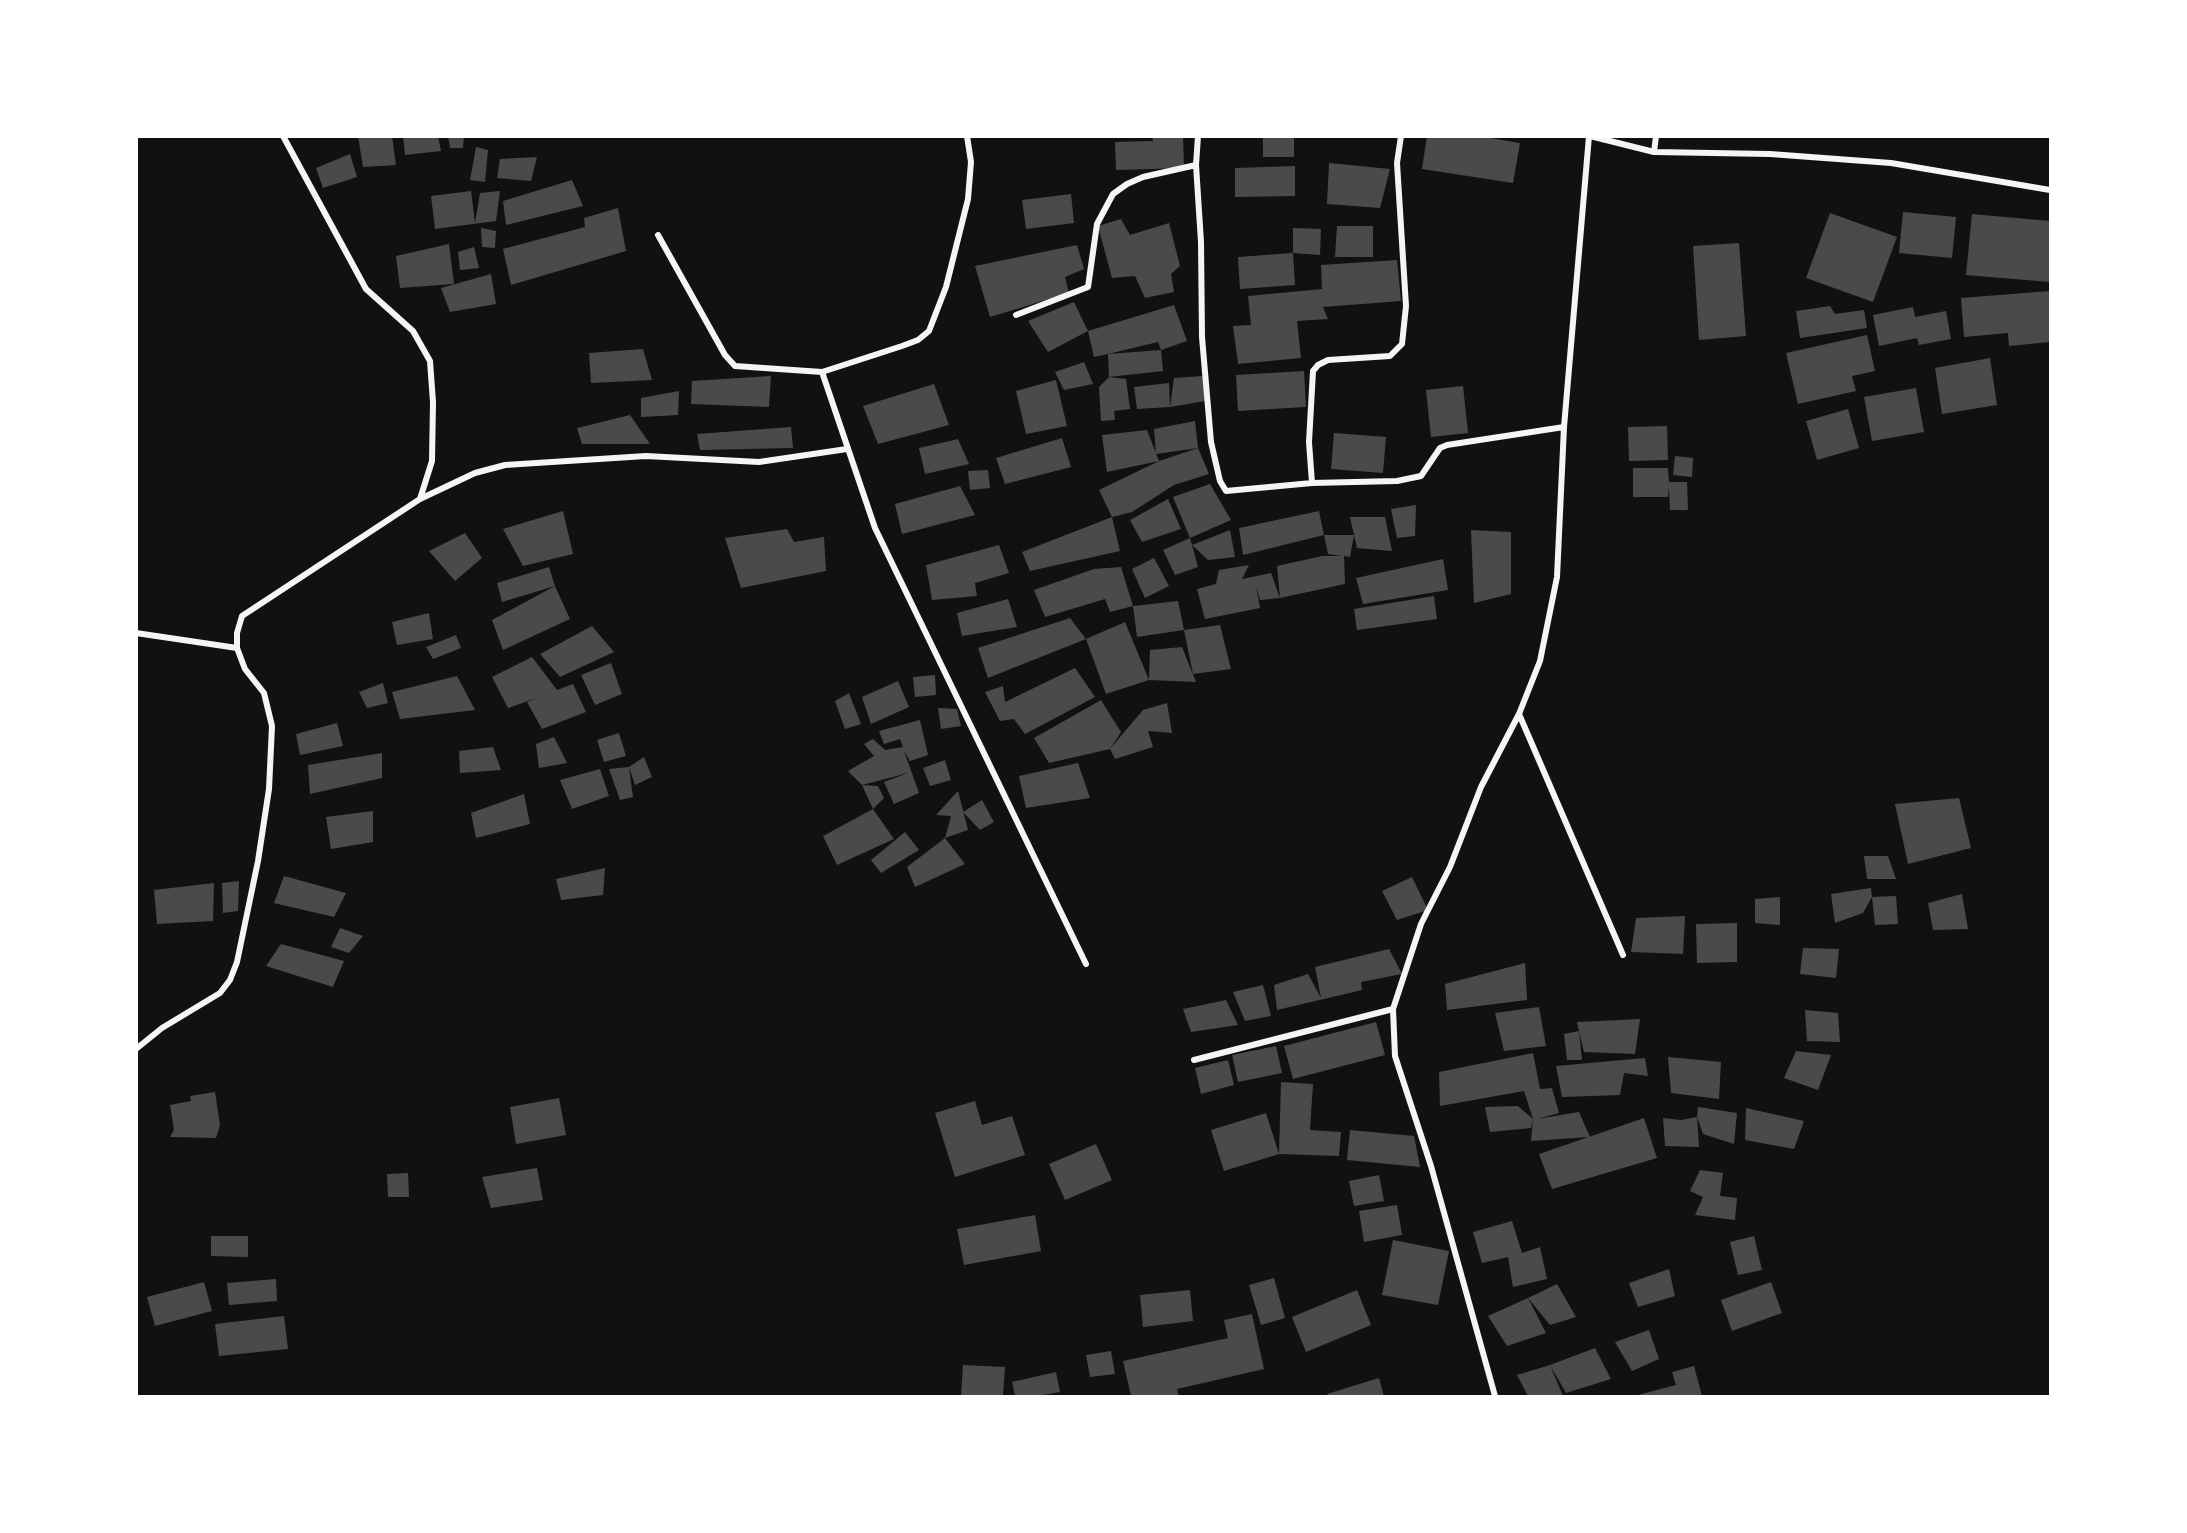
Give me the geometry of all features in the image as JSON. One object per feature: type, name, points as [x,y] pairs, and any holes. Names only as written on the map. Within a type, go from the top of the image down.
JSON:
[{"type":"street","points":[[283,136],[366,289],[414,331],[430,361],[433,402],[432,453],[420,499]]},
{"type":"street","points":[[658,235],[725,355],[735,366],[822,372],[918,340],[929,331],[946,287],[968,199],[971,162],[967,136]]},
{"type":"street","points":[[1198,136],[1196,165],[1201,242],[1202,337],[1211,442],[1220,481],[1226,491],[1312,483],[1397,481],[1421,476],[1440,448],[1448,445],[1564,427]]},
{"type":"street","points":[[1312,483],[1309,442],[1313,371],[1318,364],[1328,360],[1390,356],[1402,344],[1406,306],[1397,163],[1401,136]]},
{"type":"street","points":[[1495,1396],[1431,1166],[1395,1056],[1393,1009],[1421,924],[1450,867],[1481,787],[1519,714],[1540,661],[1557,577],[1564,427],[1590,136],[1654,152],[1770,154],[1881,162],[2050,190]]},
{"type":"street","points":[[1654,152],[1656,136]]},
{"type":"street","points":[[1016,315],[1088,287],[1097,224],[1113,195],[1127,184],[1143,177],[1196,165]]},
{"type":"street","points":[[822,372],[875,528],[1086,964]]},
{"type":"street","points":[[136,1049],[162,1028],[220,993],[231,980],[237,962],[258,861],[269,789],[272,726],[264,693],[245,669],[237,648],[237,633],[242,616],[420,499],[475,473],[505,465],[646,456],[759,462],[847,449]]},
{"type":"street","points":[[136,633],[237,648]]},
{"type":"street","points":[[1519,714],[1623,955]]},
{"type":"street","points":[[1194,1060],[1393,1009]]},
{"type":"building","points":[[358,136],[392,136],[396,165],[363,167]]},
{"type":"building","points":[[403,136],[438,136],[441,151],[405,155]]},
{"type":"building","points":[[448,136],[464,136],[463,148],[450,148]]},
{"type":"building","points":[[1152,136],[1183,136],[1184,168],[1116,170],[1115,142],[1153,141]]},
{"type":"building","points":[[1263,136],[1294,137],[1294,157],[1263,157]]},
{"type":"building","points":[[1427,136],[1478,136],[1520,143],[1513,183],[1422,169]]},
{"type":"building","points":[[476,147],[488,150],[485,182],[470,180]]},
{"type":"building","points":[[350,154],[357,177],[323,188],[316,168]]},
{"type":"building","points":[[537,157],[531,181],[497,178],[500,159]]},
{"type":"building","points":[[1329,163],[1390,169],[1380,208],[1327,204]]},
{"type":"building","points":[[1295,166],[1295,196],[1235,197],[1235,168]]},
{"type":"building","points":[[572,180],[583,206],[506,225],[503,201]]},
{"type":"building","points":[[471,191],[475,223],[480,193],[500,191],[496,221],[435,229],[431,196]]},
{"type":"building","points":[[1071,194],[1074,223],[1026,229],[1022,200]]},
{"type":"building","points":[[618,208],[626,251],[511,285],[503,249],[585,227],[584,218]]},
{"type":"building","points":[[1903,212],[1956,217],[1952,258],[1899,253]]},
{"type":"building","points":[[1830,213],[1897,237],[1873,302],[1806,278]]},
{"type":"building","points":[[1972,214],[2050,221],[2050,282],[1966,275]]},
{"type":"building","points":[[1121,219],[1130,235],[1169,223],[1180,266],[1171,274],[1174,292],[1145,298],[1135,276],[1112,278],[1098,226]]},
{"type":"building","points":[[1337,226],[1373,226],[1373,257],[1335,257]]},
{"type":"building","points":[[481,228],[496,231],[495,248],[482,247]]},
{"type":"building","points":[[1293,228],[1321,229],[1320,255],[1293,253]]},
{"type":"building","points":[[1739,243],[1746,336],[1699,340],[1693,246]]},
{"type":"building","points":[[449,244],[454,284],[400,288],[396,256]]},
{"type":"building","points":[[1077,245],[1084,269],[1065,277],[1069,293],[990,317],[975,266]]},
{"type":"building","points":[[474,247],[479,268],[460,270],[458,252]]},
{"type":"building","points":[[1293,253],[1295,285],[1240,289],[1238,257]]},
{"type":"building","points":[[1397,260],[1401,301],[1323,307],[1328,319],[1297,321],[1301,358],[1238,364],[1233,326],[1251,325],[1248,296],[1322,289],[1321,265]]},
{"type":"building","points":[[491,274],[496,304],[450,312],[441,288]]},
{"type":"building","points":[[2050,291],[2050,342],[2009,346],[2008,333],[1964,337],[1961,298]]},
{"type":"building","points":[[1074,302],[1088,331],[1048,352],[1028,321]]},
{"type":"building","points":[[1174,305],[1187,341],[1161,350],[1158,342],[1094,357],[1088,331]]},
{"type":"building","points":[[1830,306],[1835,314],[1864,310],[1867,328],[1800,338],[1796,311]]},
{"type":"building","points":[[1913,307],[1915,317],[1946,311],[1951,339],[1919,345],[1917,338],[1879,346],[1873,315]]},
{"type":"building","points":[[1867,335],[1875,371],[1852,376],[1856,391],[1798,404],[1786,353]]},
{"type":"building","points":[[643,349],[652,380],[591,383],[589,353]]},
{"type":"building","points":[[1161,350],[1163,371],[1109,377],[1108,354]]},
{"type":"building","points":[[1990,358],[1997,405],[1942,414],[1935,368]]},
{"type":"building","points":[[1084,362],[1093,384],[1064,390],[1055,372]]},
{"type":"building","points":[[1304,371],[1306,407],[1238,411],[1236,375]]},
{"type":"building","points":[[771,376],[769,407],[691,404],[692,381]]},
{"type":"building","points":[[1203,376],[1205,401],[1170,407],[1174,378]]},
{"type":"building","points":[[1109,377],[1126,379],[1130,409],[1114,411],[1115,420],[1101,421],[1099,387]]},
{"type":"building","points":[[1056,380],[1067,426],[1026,434],[1016,391]]},
{"type":"building","points":[[1169,383],[1170,407],[1137,409],[1134,387]]},
{"type":"building","points":[[934,384],[949,425],[878,444],[863,406]]},
{"type":"building","points":[[1463,386],[1468,433],[1431,437],[1426,390]]},
{"type":"building","points":[[1916,388],[1924,432],[1872,441],[1864,397]]},
{"type":"building","points":[[679,391],[678,415],[641,417],[641,398]]},
{"type":"building","points":[[1848,409],[1859,448],[1817,460],[1806,421]]},
{"type":"building","points":[[630,415],[650,444],[582,444],[577,428]]},
{"type":"building","points":[[1195,421],[1198,448],[1156,454],[1154,429]]},
{"type":"building","points":[[1667,426],[1668,460],[1629,461],[1628,427]]},
{"type":"building","points":[[791,427],[793,448],[700,450],[697,434]]},
{"type":"building","points":[[1147,430],[1159,461],[1107,472],[1102,435]]},
{"type":"building","points":[[1334,433],[1386,437],[1383,473],[1331,469]]},
{"type":"building","points":[[1062,438],[1071,467],[1005,484],[996,458]]},
{"type":"building","points":[[958,439],[969,464],[925,474],[919,448]]},
{"type":"building","points":[[1198,448],[1209,474],[1174,485],[1132,512],[1112,517],[1099,490],[1159,461]]},
{"type":"building","points":[[1675,456],[1693,458],[1692,477],[1673,475]]},
{"type":"building","points":[[1633,468],[1668,468],[1669,482],[1687,482],[1688,510],[1670,510],[1669,487],[1668,497],[1633,497]]},
{"type":"building","points":[[988,470],[990,488],[970,490],[968,471]]},
{"type":"building","points":[[1210,484],[1231,520],[1190,538],[1173,497]]},
{"type":"building","points":[[960,486],[975,515],[902,534],[895,504]]},
{"type":"building","points":[[1168,499],[1181,529],[1142,542],[1130,520]]},
{"type":"building","points":[[1416,505],[1415,536],[1397,538],[1391,509]]},
{"type":"building","points":[[563,511],[573,554],[523,566],[503,529]]},
{"type":"building","points":[[1319,511],[1324,535],[1243,555],[1239,528]]},
{"type":"building","points":[[1112,517],[1120,551],[1030,571],[1022,552]]},
{"type":"building","points":[[1350,517],[1385,517],[1392,551],[1357,548]]},
{"type":"building","points":[[787,529],[794,542],[824,537],[826,571],[741,588],[725,538]]},
{"type":"building","points":[[1230,530],[1235,557],[1208,560],[1192,545]]},
{"type":"building","points":[[1471,530],[1511,532],[1511,594],[1474,603]]},
{"type":"building","points":[[465,533],[482,558],[455,581],[429,551]]},
{"type":"building","points":[[1324,535],[1354,535],[1350,557],[1344,556],[1345,584],[1280,598],[1277,566],[1322,556],[1342,556],[1328,554]]},
{"type":"building","points":[[1190,538],[1198,567],[1175,575],[1163,550]]},
{"type":"building","points":[[999,545],[1009,573],[975,583],[977,596],[932,600],[926,565]]},
{"type":"building","points":[[1154,558],[1169,586],[1145,598],[1132,569]]},
{"type":"building","points":[[1443,559],[1448,590],[1363,604],[1356,578]]},
{"type":"building","points":[[1249,565],[1242,579],[1271,573],[1280,598],[1260,600],[1256,586],[1260,608],[1205,619],[1197,589],[1216,584],[1219,570]]},
{"type":"building","points":[[549,567],[555,586],[502,602],[497,583]]},
{"type":"building","points":[[1121,567],[1133,606],[1110,612],[1105,599],[1045,617],[1034,590],[1094,569]]},
{"type":"building","points":[[555,586],[570,619],[503,650],[492,620]]},
{"type":"building","points":[[1434,596],[1437,619],[1357,630],[1354,609]]},
{"type":"building","points":[[1008,599],[1017,627],[962,636],[957,613]]},
{"type":"building","points":[[1178,601],[1184,630],[1137,637],[1133,606]]},
{"type":"building","points":[[429,613],[433,639],[397,645],[392,622]]},
{"type":"building","points":[[1070,618],[1086,639],[988,678],[978,648]]},
{"type":"building","points":[[1125,622],[1149,680],[1106,694],[1086,639]]},
{"type":"building","points":[[1220,625],[1231,669],[1193,674],[1184,630]]},
{"type":"building","points":[[592,626],[614,652],[560,677],[540,654]]},
{"type":"building","points":[[456,635],[461,648],[433,659],[426,647]]},
{"type":"building","points":[[1182,647],[1196,682],[1149,680],[1150,650]]},
{"type":"building","points":[[532,657],[557,690],[573,684],[586,712],[542,729],[527,702],[539,697],[508,708],[492,677]]},
{"type":"building","points":[[611,663],[622,694],[595,705],[581,675]]},
{"type":"building","points":[[1075,668],[1095,697],[1025,734],[1014,719],[1000,721],[985,692],[1003,686],[1005,702]]},
{"type":"building","points":[[935,675],[936,695],[915,697],[913,677]]},
{"type":"building","points":[[457,676],[475,710],[400,719],[392,692]]},
{"type":"building","points":[[898,681],[909,707],[871,724],[862,697]]},
{"type":"building","points":[[383,683],[388,703],[367,708],[359,692]]},
{"type":"building","points":[[849,693],[861,724],[845,729],[835,701]]},
{"type":"building","points":[[1101,700],[1121,732],[1110,749],[1049,763],[1034,738]]},
{"type":"building","points":[[1167,703],[1172,733],[1148,731],[1153,747],[1115,759],[1110,749],[1143,710]]},
{"type":"building","points":[[938,708],[957,709],[961,726],[941,729]]},
{"type":"building","points":[[920,720],[928,755],[910,761],[904,751],[919,793],[894,804],[884,782],[908,773],[862,785],[848,771],[874,756],[864,744],[873,739],[885,750],[903,747],[900,739],[884,744],[879,731]]},
{"type":"building","points":[[337,723],[343,746],[300,755],[296,734]]},
{"type":"building","points":[[619,733],[626,756],[604,762],[597,740]]},
{"type":"building","points":[[554,737],[567,763],[539,768],[536,744]]},
{"type":"building","points":[[493,747],[501,770],[460,773],[459,751]]},
{"type":"building","points":[[382,753],[382,778],[310,794],[308,765]]},
{"type":"building","points":[[644,757],[652,777],[635,785],[629,767]]},
{"type":"building","points":[[945,760],[951,780],[930,786],[923,768]]},
{"type":"building","points":[[1078,763],[1090,798],[1026,808],[1019,776]]},
{"type":"building","points":[[629,767],[633,797],[620,800],[609,769]]},
{"type":"building","points":[[600,769],[609,796],[572,809],[560,780]]},
{"type":"building","points":[[862,785],[878,786],[884,798],[873,809]]},
{"type":"building","points":[[958,791],[968,830],[945,838],[951,816],[936,815]]},
{"type":"building","points":[[524,794],[530,824],[476,838],[471,813]]},
{"type":"building","points":[[1959,798],[1971,848],[1908,864],[1895,804]]},
{"type":"building","points":[[982,800],[994,822],[980,830],[963,812]]},
{"type":"building","points":[[873,809],[894,839],[837,865],[823,836]]},
{"type":"building","points":[[373,811],[373,842],[331,849],[326,817]]},
{"type":"building","points":[[905,832],[919,850],[881,873],[871,860]]},
{"type":"building","points":[[945,838],[965,864],[915,887],[907,867]]},
{"type":"building","points":[[1864,856],[1888,856],[1896,879],[1867,879]]},
{"type":"building","points":[[605,868],[603,895],[561,900],[556,879]]},
{"type":"building","points":[[284,876],[346,893],[334,917],[274,903]]},
{"type":"building","points":[[1412,877],[1428,910],[1397,920],[1382,891]]},
{"type":"building","points":[[239,881],[238,911],[223,913],[222,883]]},
{"type":"building","points":[[214,883],[213,921],[157,924],[154,890]]},
{"type":"building","points":[[1871,888],[1872,897],[1863,913],[1835,923],[1831,894]]},
{"type":"building","points":[[1962,894],[1968,929],[1933,930],[1928,903]]},
{"type":"building","points":[[1896,896],[1898,924],[1875,925],[1872,897]]},
{"type":"building","points":[[1780,897],[1780,925],[1755,923],[1755,899]]},
{"type":"building","points":[[1685,916],[1683,954],[1631,952],[1636,918]]},
{"type":"building","points":[[1737,923],[1737,962],[1697,963],[1696,924]]},
{"type":"building","points":[[340,928],[363,936],[349,953],[331,947]]},
{"type":"building","points":[[281,944],[344,961],[333,987],[266,966]]},
{"type":"building","points":[[1803,948],[1839,949],[1836,978],[1800,974]]},
{"type":"building","points":[[1389,949],[1402,974],[1361,982],[1362,990],[1277,1010],[1274,985],[1308,974],[1321,998],[1315,967]]},
{"type":"building","points":[[1525,963],[1527,1000],[1447,1010],[1445,984]]},
{"type":"building","points":[[1263,985],[1271,1016],[1245,1021],[1233,992]]},
{"type":"building","points":[[1226,1000],[1238,1025],[1191,1032],[1183,1009]]},
{"type":"building","points":[[1539,1007],[1546,1046],[1504,1051],[1495,1013]]},
{"type":"building","points":[[1805,1010],[1838,1013],[1840,1042],[1807,1041]]},
{"type":"building","points":[[1640,1019],[1635,1054],[1584,1052],[1577,1022]]},
{"type":"building","points":[[1376,1022],[1385,1055],[1293,1079],[1284,1046]]},
{"type":"building","points":[[1579,1031],[1582,1060],[1567,1060],[1564,1034]]},
{"type":"building","points":[[1276,1046],[1282,1073],[1238,1082],[1232,1055]]},
{"type":"building","points":[[1796,1051],[1831,1055],[1818,1090],[1784,1078]]},
{"type":"building","points":[[1533,1053],[1540,1089],[1552,1088],[1559,1113],[1537,1119],[1579,1112],[1590,1137],[1531,1141],[1533,1119],[1524,1091],[1440,1106],[1439,1072]]},
{"type":"building","points":[[1668,1057],[1721,1062],[1719,1099],[1671,1093]]},
{"type":"building","points":[[1645,1058],[1648,1076],[1624,1073],[1620,1095],[1562,1097],[1556,1066]]},
{"type":"building","points":[[1228,1060],[1234,1085],[1201,1094],[1195,1068]]},
{"type":"building","points":[[1281,1082],[1313,1084],[1310,1130],[1341,1132],[1339,1156],[1279,1154]]},
{"type":"building","points":[[215,1092],[220,1125],[216,1138],[170,1137],[174,1130],[170,1105],[191,1101],[190,1096]]},
{"type":"building","points":[[559,1098],[566,1135],[516,1144],[510,1107]]},
{"type":"building","points":[[975,1101],[982,1125],[1012,1116],[1025,1155],[955,1177],[935,1113]]},
{"type":"building","points":[[1518,1106],[1533,1119],[1531,1128],[1490,1132],[1485,1107]]},
{"type":"building","points":[[1698,1107],[1737,1113],[1734,1144],[1703,1134],[1697,1117]]},
{"type":"building","points":[[1746,1108],[1804,1121],[1794,1149],[1745,1140]]},
{"type":"building","points":[[1266,1113],[1279,1154],[1224,1171],[1211,1130]]},
{"type":"building","points":[[1697,1117],[1699,1147],[1665,1146],[1663,1118],[1681,1120]]},
{"type":"building","points":[[1644,1118],[1657,1158],[1552,1189],[1539,1154]]},
{"type":"building","points":[[1350,1130],[1414,1136],[1420,1167],[1347,1160]]},
{"type":"building","points":[[1096,1144],[1112,1180],[1065,1200],[1049,1164]]},
{"type":"building","points":[[537,1168],[543,1200],[491,1208],[482,1177]]},
{"type":"building","points":[[1700,1170],[1723,1173],[1720,1196],[1737,1198],[1735,1220],[1695,1215],[1703,1197],[1690,1191]]},
{"type":"building","points":[[408,1173],[409,1197],[388,1197],[387,1174]]},
{"type":"building","points":[[1379,1175],[1384,1201],[1354,1206],[1349,1181]]},
{"type":"building","points":[[1397,1205],[1402,1235],[1364,1242],[1359,1211]]},
{"type":"building","points":[[1035,1215],[1041,1251],[964,1265],[957,1229]]},
{"type":"building","points":[[1512,1221],[1522,1253],[1540,1247],[1547,1279],[1513,1287],[1508,1257],[1482,1263],[1473,1232]]},
{"type":"building","points":[[211,1236],[248,1236],[248,1257],[211,1256]]},
{"type":"building","points":[[1754,1236],[1762,1270],[1738,1275],[1730,1242]]},
{"type":"building","points":[[1393,1240],[1449,1251],[1438,1305],[1382,1295]]},
{"type":"building","points":[[1669,1269],[1675,1296],[1638,1307],[1629,1283]]},
{"type":"building","points":[[1274,1278],[1285,1318],[1261,1325],[1249,1285]]},
{"type":"building","points":[[276,1279],[277,1301],[229,1305],[227,1283]]},
{"type":"building","points":[[204,1282],[212,1311],[155,1326],[147,1297]]},
{"type":"building","points":[[1771,1282],[1782,1313],[1732,1331],[1721,1300]]},
{"type":"building","points":[[1557,1284],[1576,1317],[1550,1325],[1528,1298]]},
{"type":"building","points":[[1190,1290],[1193,1321],[1143,1327],[1140,1295]]},
{"type":"building","points":[[1357,1290],[1371,1325],[1306,1352],[1292,1317]]},
{"type":"building","points":[[1528,1298],[1546,1333],[1507,1346],[1488,1316]]},
{"type":"building","points":[[1252,1314],[1264,1369],[1177,1389],[1179,1396],[1131,1396],[1123,1361],[1228,1338],[1224,1320]]},
{"type":"building","points":[[284,1316],[288,1349],[219,1356],[215,1324]]},
{"type":"building","points":[[1649,1330],[1659,1359],[1632,1371],[1615,1342]]},
{"type":"building","points":[[1595,1348],[1611,1379],[1566,1393],[1550,1365]]},
{"type":"building","points":[[1111,1351],[1115,1374],[1090,1377],[1086,1355]]},
{"type":"building","points":[[963,1365],[1005,1367],[1003,1396],[961,1396]]},
{"type":"building","points":[[1550,1365],[1563,1396],[1528,1396],[1517,1375]]},
{"type":"building","points":[[1694,1366],[1702,1396],[1634,1396],[1676,1385],[1672,1372]]},
{"type":"building","points":[[1056,1372],[1060,1392],[1038,1396],[1015,1396],[1012,1382]]},
{"type":"building","points":[[1379,1378],[1384,1396],[1328,1396],[1327,1394]]}]
